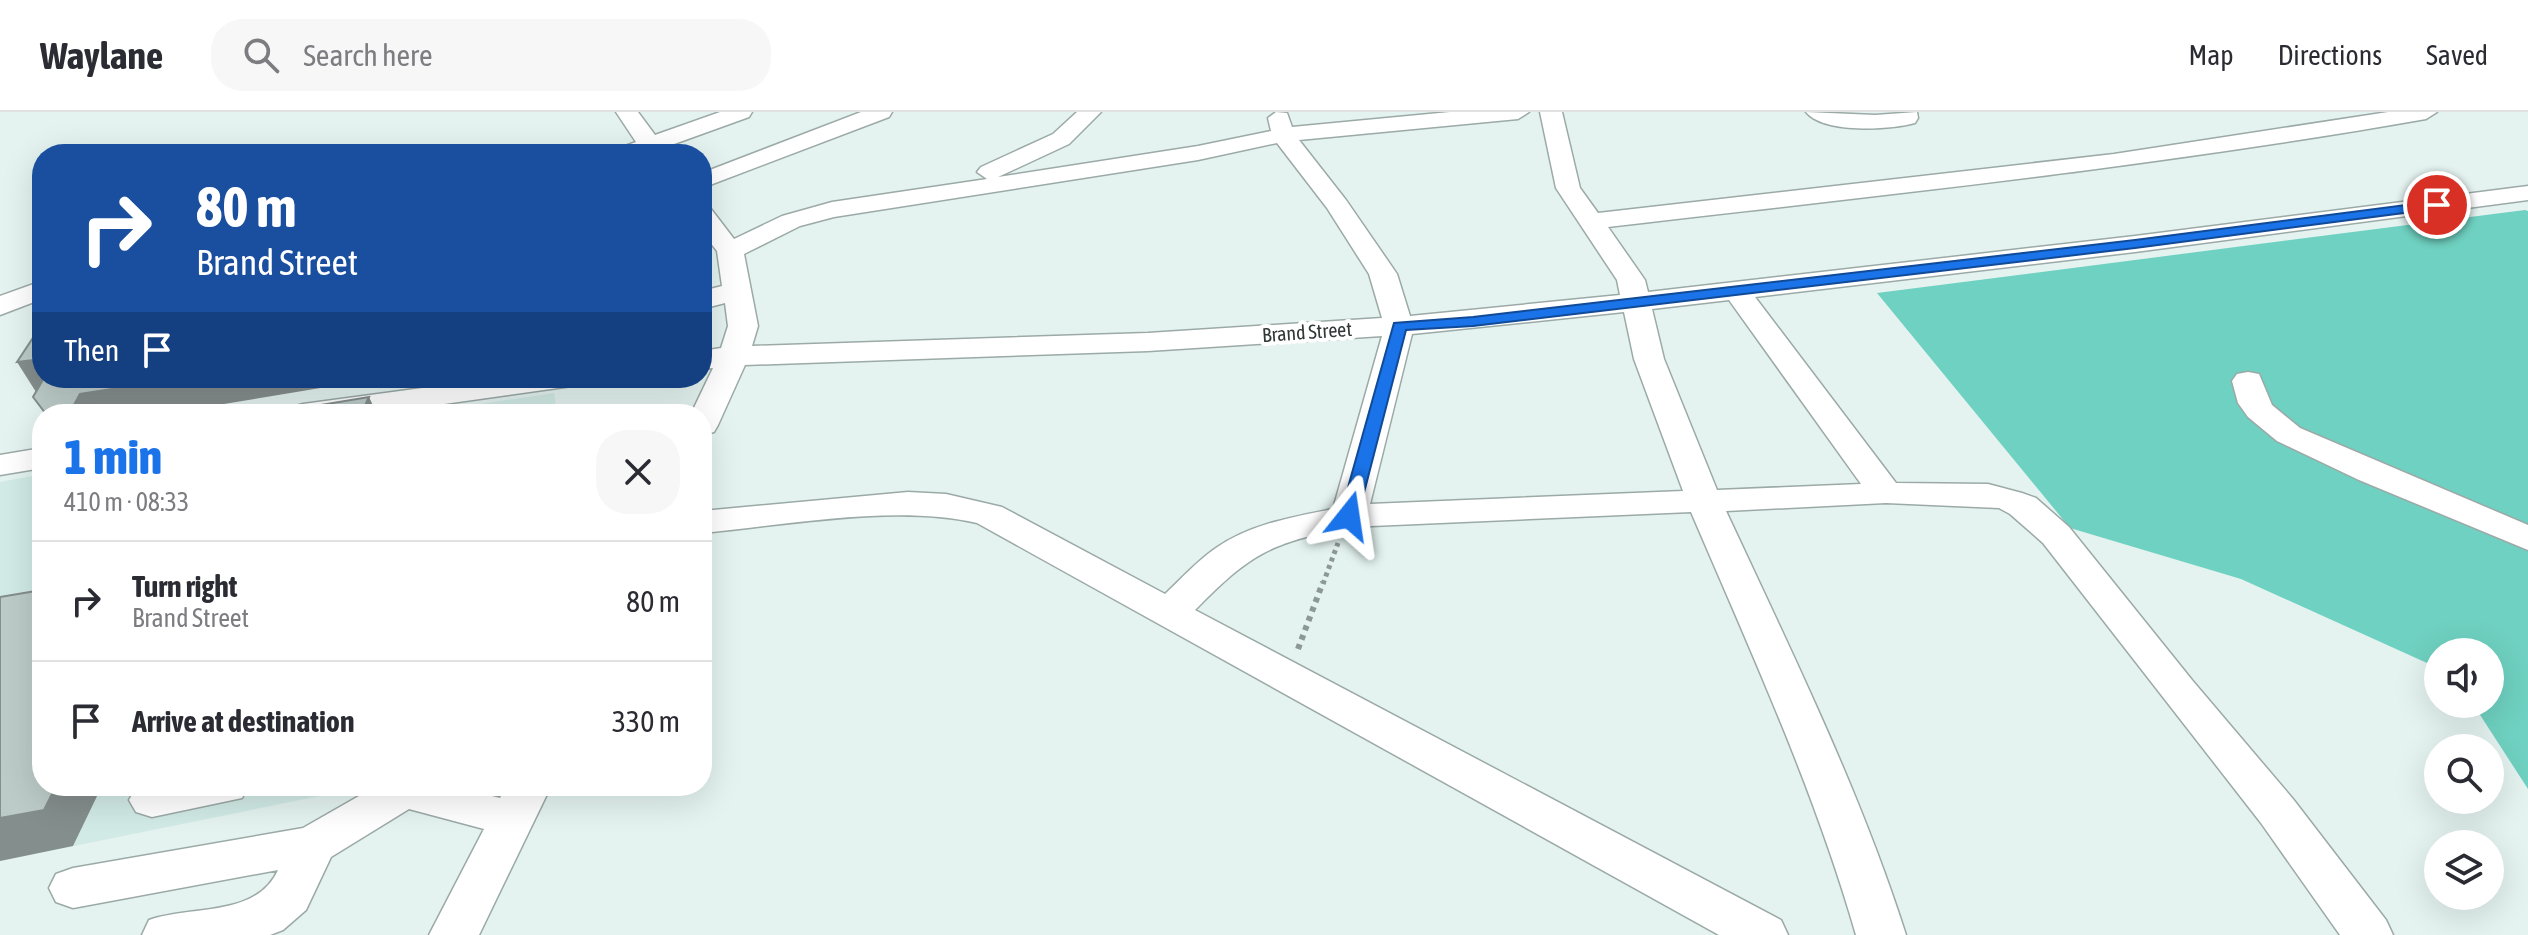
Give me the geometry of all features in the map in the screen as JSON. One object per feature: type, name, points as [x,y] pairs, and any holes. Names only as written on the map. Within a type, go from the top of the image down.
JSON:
[{"type":"street","points":[[627,112],[649,144]]},
{"type":"street","points":[[667,144],[741,112]]},
{"type":"street","points":[[712,177],[881,112]]},
{"type":"street","points":[[942,193],[1061,139],[1090,112]]},
{"type":"street","points":[[712,404],[734,356],[743,326],[737,291],[719,249],[791,221],[820,213],[1198,153],[1280,124],[1518,112]]},
{"type":"street","points":[[1551,112],[1568,188],[1631,280],[1649,359],[1704,501],[1827,783],[1866,880],[1881,935]]},
{"type":"street","points":[[1817,112],[1835,119],[1887,122],[1907,118],[1906,112]]},
{"type":"street","points":[[1591,221],[2102,164],[2426,112]]},
{"type":"street","points":[[1280,124],[1383,274],[1399,326],[1349,516]]},
{"type":"street","name":"Brand Street","points":[[712,359],[1148,342],[1473,321],[2135,244],[2528,193]]},
{"type":"street","points":[[0,275],[32,280]]},
{"type":"street","points":[[1735,289],[1886,493]]},
{"type":"street","points":[[712,297],[737,291]]},
{"type":"street","points":[[0,306],[32,293]]},
{"type":"street","points":[[2248,381],[2258,409],[2287,433],[2358,468],[2489,520],[2528,539]]},
{"type":"street","points":[[347,404],[419,388]]},
{"type":"street","points":[[0,465],[32,460]]},
{"type":"street","points":[[1169,612],[1229,556],[1249,543],[1274,533],[1349,516],[1886,493],[1988,495],[2010,500],[2023,506],[2056,535],[2177,690],[2277,811],[2368,935]]},
{"type":"street","points":[[712,521],[869,505],[946,505],[989,515],[1763,935]]},
{"type":"street","points":[[152,800],[173,796]]},
{"type":"street","points":[[73,888],[313,845],[383,796]]},
{"type":"street","points":[[454,935],[521,802],[467,796]]},
{"type":"street","points":[[167,935],[241,924],[275,911],[289,896],[313,845]]},
{"type":"path","points":[[1287,677],[1349,516]]},
{"type":"shaded area","points":[[554,393],[556,404],[481,404]]},
{"type":"shaded area","points":[[32,476],[32,796],[320,796],[0,861],[0,482]]},
{"type":"green space","points":[[2528,211],[2528,789],[2504,752],[2504,734],[2492,734],[2482,718],[2504,718],[2504,638],[2424,638],[2424,662],[2241,579],[2070,528],[1877,293]]},
{"type":"building","points":[[32,339],[32,360],[17,362]]},
{"type":"building","points":[[38,388],[119,388],[80,394],[74,404],[38,404],[33,397]]},
{"type":"building","points":[[369,397],[366,404],[327,404]]},
{"type":"building","points":[[32,592],[32,796],[51,796],[44,810],[0,818],[0,597]]},
{"type":"route","points":[[1349,516],[1399,326],[1473,321],[2135,244],[2437,205]]}]
